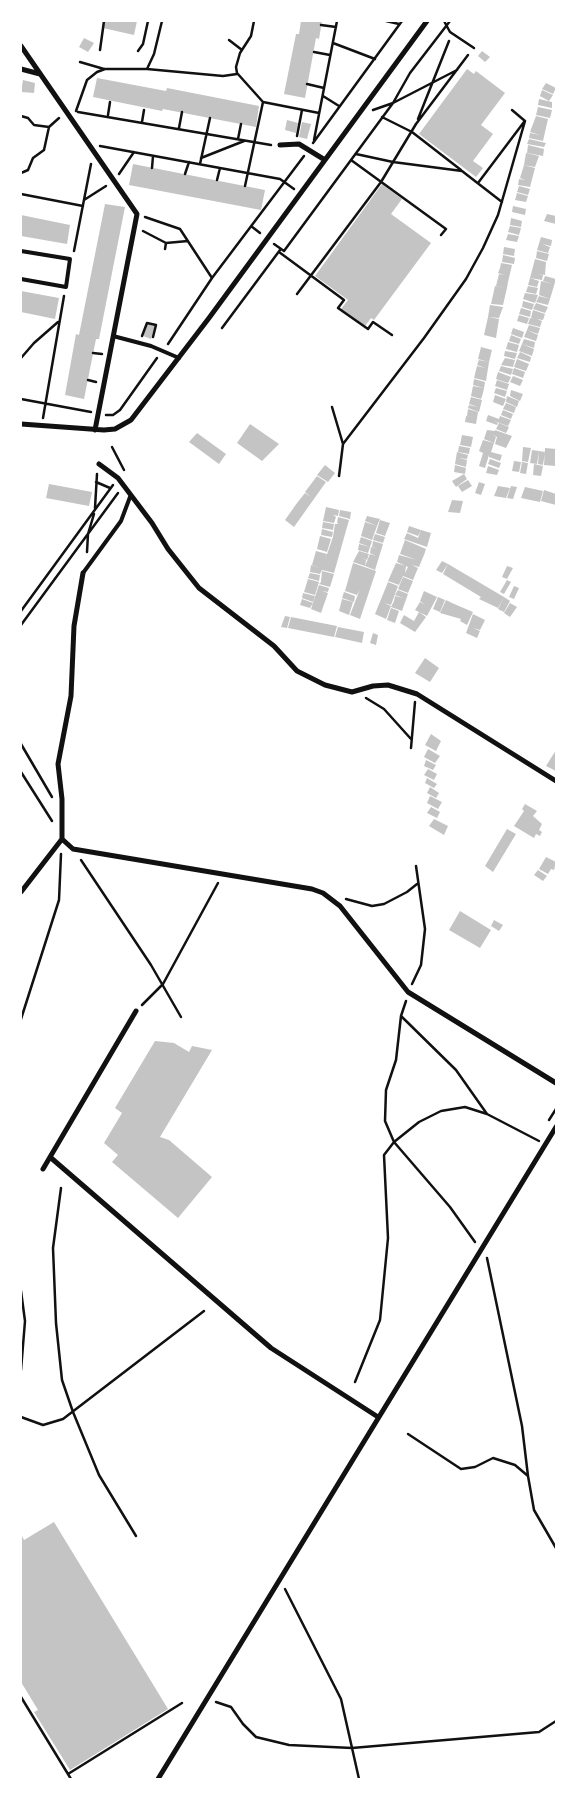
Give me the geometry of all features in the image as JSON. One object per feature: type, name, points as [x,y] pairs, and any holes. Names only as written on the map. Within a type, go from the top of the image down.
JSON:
[{"type":"street","points":[[21,424],[95,430],[115,429],[131,420],[179,358],[427,21]]},
{"type":"street","points":[[21,46],[138,214],[95,430]]},
{"type":"street","points":[[21,69],[40,74]]},
{"type":"street","points":[[280,145],[296,143],[325,160]]},
{"type":"street","points":[[99,464],[118,478],[130,497],[152,523],[168,549],[199,588],[274,646],[297,671],[325,684],[352,692],[374,686],[388,685],[417,694],[556,781]]},
{"type":"street","points":[[21,892],[62,840],[62,798],[58,764],[71,696],[74,626],[83,573]]},
{"type":"street","points":[[62,840],[73,848],[312,889],[323,893],[340,906],[408,992],[556,1083]]},
{"type":"street","points":[[43,1169],[136,1011]]},
{"type":"street","points":[[158,1779],[556,1127]]},
{"type":"street","points":[[50,1157],[271,1348],[378,1417]]},
{"type":"lane","points":[[21,251],[70,259],[66,287],[21,279]]},
{"type":"lane","points":[[113,336],[151,346],[179,358]]},
{"type":"lane","points":[[83,573],[121,521],[130,497]]},
{"type":"path","points":[[100,50],[104,21]]},
{"type":"path","points":[[138,51],[143,44],[148,21]]},
{"type":"path","points":[[147,69],[154,54],[162,21]]},
{"type":"path","points":[[254,21],[250,40],[242,50],[236,67],[237,74],[263,102],[319,113]]},
{"type":"path","points":[[314,142],[337,21]]},
{"type":"path","points":[[21,399],[111,416],[118,412],[163,351],[212,278],[375,59],[398,23],[386,21]]},
{"type":"path","points":[[444,21],[446,27],[474,48]]},
{"type":"path","points":[[222,328],[280,250],[284,251],[393,103],[410,73],[450,21]]},
{"type":"path","points":[[321,25],[336,27]]},
{"type":"path","points":[[229,40],[242,50]]},
{"type":"path","points":[[297,294],[381,182],[412,132],[434,82],[449,41]]},
{"type":"path","points":[[333,43],[375,59]]},
{"type":"path","points":[[314,52],[330,55]]},
{"type":"path","points":[[416,124],[468,55]]},
{"type":"path","points":[[80,62],[105,69],[147,69],[224,76],[237,74]]},
{"type":"path","points":[[76,112],[87,80],[97,72],[105,69]]},
{"type":"path","points":[[393,103],[457,70]]},
{"type":"path","points":[[307,84],[324,88]]},
{"type":"path","points":[[323,96],[339,106]]},
{"type":"path","points":[[108,115],[110,102]]},
{"type":"path","points":[[245,186],[263,102]]},
{"type":"path","points":[[142,122],[144,110]]},
{"type":"path","points":[[296,143],[302,110]]},
{"type":"path","points":[[512,110],[525,121]]},
{"type":"path","points":[[21,173],[28,170],[34,158],[44,150],[49,127],[67,112],[108,115],[254,143],[280,145]]},
{"type":"path","points":[[179,128],[182,112]]},
{"type":"path","points":[[21,116],[28,118],[34,124],[49,127]]},
{"type":"path","points":[[382,117],[412,132],[502,202]]},
{"type":"path","points":[[200,164],[210,118]]},
{"type":"path","points":[[478,183],[525,121]]},
{"type":"path","points":[[343,444],[424,338],[466,279],[494,224],[525,121]]},
{"type":"path","points":[[238,140],[241,124]]},
{"type":"path","points":[[201,158],[245,141]]},
{"type":"path","points":[[89,144],[280,179],[300,193]]},
{"type":"path","points":[[70,259],[76,248],[86,180],[94,152]]},
{"type":"path","points":[[355,154],[392,162],[462,171]]},
{"type":"path","points":[[152,168],[153,156]]},
{"type":"path","points":[[351,160],[446,229],[441,235]]},
{"type":"path","points":[[185,174],[189,162]]},
{"type":"path","points":[[217,180],[220,168]]},
{"type":"path","points":[[21,194],[83,206]]},
{"type":"path","points":[[138,214],[180,229],[212,278]]},
{"type":"path","points":[[251,226],[311,276],[344,300],[338,308],[368,329],[373,322],[392,336]]},
{"type":"path","points":[[134,229],[149,232],[166,243],[188,241]]},
{"type":"path","points":[[165,249],[166,243]]},
{"type":"path","points":[[42,426],[44,404],[66,287]]},
{"type":"path","points":[[21,358],[34,343],[59,321]]},
{"type":"path","points":[[140,343],[147,323],[156,325],[151,346]]},
{"type":"path","points":[[332,407],[343,444],[338,476]]},
{"type":"path","points":[[21,611],[124,470],[112,447]]},
{"type":"path","points":[[83,573],[88,534],[95,510],[99,464]]},
{"type":"path","points":[[96,482],[110,488]]},
{"type":"path","points":[[21,625],[123,486]]},
{"type":"path","points":[[352,692],[366,697],[384,709],[410,739]]},
{"type":"path","points":[[411,748],[412,716],[417,694]]},
{"type":"path","points":[[21,744],[53,800]]},
{"type":"path","points":[[21,772],[62,840],[59,900],[21,1019]]},
{"type":"path","points":[[73,848],[163,984],[181,1017]]},
{"type":"path","points":[[416,866],[417,884],[424,914],[424,940],[421,965],[408,992],[401,1016],[396,1060],[386,1090],[384,1103],[385,1121],[394,1142],[450,1207],[486,1256],[491,1270],[522,1426],[534,1510],[556,1548]]},
{"type":"path","points":[[136,1011],[163,984],[214,887],[226,874]]},
{"type":"path","points":[[323,893],[372,906],[384,904],[407,892],[417,884]]},
{"type":"path","points":[[401,1016],[456,1070],[487,1114]]},
{"type":"path","points":[[355,1382],[380,1320],[388,1238],[384,1155],[394,1142],[419,1122],[441,1111],[465,1107],[487,1114],[545,1144]]},
{"type":"path","points":[[61,1188],[53,1248],[56,1323],[62,1380],[99,1475],[136,1536]]},
{"type":"path","points":[[21,1291],[26,1321],[21,1370]]},
{"type":"path","points":[[21,1417],[43,1425],[63,1419],[204,1311]]},
{"type":"path","points":[[408,1434],[461,1469],[475,1467],[493,1458],[515,1465],[528,1476]]},
{"type":"path","points":[[285,1588],[341,1699],[359,1779]]},
{"type":"path","points":[[21,1697],[71,1779]]},
{"type":"path","points":[[205,1700],[228,1704],[256,1737],[289,1745],[352,1748],[539,1732],[556,1721]]},
{"type":"path","points":[[68,1774],[182,1704]]},
{"type":"building","points":[[105,21],[137,21],[134,35],[103,28]]},
{"type":"building","points":[[301,21],[322,21],[319,39],[316,38],[305,98],[284,94],[296,34],[299,34]]},
{"type":"building","points":[[84,38],[94,43],[88,52],[79,47]]},
{"type":"building","points":[[482,51],[490,57],[485,62],[478,56]]},
{"type":"building","points":[[467,69],[474,74],[476,71],[505,93],[481,125],[493,134],[473,161],[483,168],[476,177],[419,134]]},
{"type":"building","points":[[97,78],[166,91],[167,88],[259,106],[256,127],[93,97]]},
{"type":"building","points":[[23,80],[35,83],[34,93],[21,92]]},
{"type":"building","points":[[546,83],[556,88],[553,94],[542,89]]},
{"type":"building","points":[[542,90],[553,95],[549,101],[540,96]]},
{"type":"building","points":[[539,99],[552,102],[552,108],[538,105]]},
{"type":"building","points":[[538,107],[552,110],[550,118],[536,115]]},
{"type":"building","points":[[536,116],[548,119],[543,141],[529,138],[530,133],[540,135],[530,132]]},
{"type":"building","points":[[287,120],[298,123],[296,133],[285,130]]},
{"type":"building","points":[[302,122],[311,124],[307,139],[299,137]]},
{"type":"building","points":[[529,139],[546,143],[544,147],[527,144]]},
{"type":"building","points":[[528,145],[544,149],[543,156],[527,153]]},
{"type":"building","points":[[526,153],[539,156],[535,167],[524,165]]},
{"type":"building","points":[[133,164],[265,190],[261,210],[129,185]]},
{"type":"building","points":[[524,165],[535,168],[530,187],[518,185],[519,179],[525,180],[520,178]]},
{"type":"building","points":[[382,184],[402,199],[391,214],[431,243],[374,320],[371,318],[365,326],[341,309],[348,300],[315,276]]},
{"type":"building","points":[[519,186],[530,189],[528,195],[517,192]]},
{"type":"building","points":[[517,193],[528,196],[526,202],[515,200]]},
{"type":"building","points":[[105,204],[125,207],[99,339],[96,339],[84,399],[65,395],[76,334],[79,335]]},
{"type":"building","points":[[513,206],[526,209],[525,215],[512,212]]},
{"type":"building","points":[[547,214],[556,216],[556,224],[544,221]]},
{"type":"building","points":[[21,215],[70,225],[67,244],[21,236]]},
{"type":"building","points":[[511,218],[522,221],[521,227],[510,225]]},
{"type":"building","points":[[510,226],[521,228],[519,235],[508,232]]},
{"type":"building","points":[[508,234],[519,236],[517,242],[506,240]]},
{"type":"building","points":[[541,237],[552,240],[551,246],[542,244],[550,247],[548,253],[537,250]]},
{"type":"building","points":[[504,247],[515,249],[514,256],[503,254]]},
{"type":"building","points":[[537,251],[549,254],[547,261],[536,258]]},
{"type":"building","points":[[503,255],[515,258],[514,264],[502,262]]},
{"type":"building","points":[[535,259],[546,262],[545,275],[539,274],[543,275],[542,280],[530,278]]},
{"type":"building","points":[[501,263],[512,265],[507,288],[496,286],[499,274],[505,275],[498,273]]},
{"type":"building","points":[[545,276],[556,279],[550,299],[539,295],[541,281],[553,284],[543,281]]},
{"type":"building","points":[[530,278],[539,281],[537,287],[528,285]]},
{"type":"building","points":[[495,286],[507,288],[503,305],[491,304]]},
{"type":"building","points":[[528,286],[538,288],[536,294],[526,292]]},
{"type":"building","points":[[21,291],[59,298],[55,319],[21,312]]},
{"type":"building","points":[[525,293],[538,295],[535,303],[523,299]]},
{"type":"building","points":[[539,296],[550,299],[548,305],[536,302]]},
{"type":"building","points":[[523,301],[534,304],[532,310],[522,307]]},
{"type":"building","points":[[536,303],[548,307],[545,313],[533,309]]},
{"type":"building","points":[[490,305],[503,307],[499,318],[488,317]]},
{"type":"building","points":[[521,308],[531,311],[530,317],[519,314]]},
{"type":"building","points":[[533,310],[545,314],[543,320],[537,319],[542,321],[540,327],[528,324],[530,318],[534,319],[531,318]]},
{"type":"building","points":[[519,315],[529,318],[527,324],[517,321]]},
{"type":"building","points":[[488,317],[499,319],[496,338],[484,335]]},
{"type":"building","points":[[147,324],[155,326],[151,339],[143,336]]},
{"type":"building","points":[[529,325],[540,328],[538,334],[527,330]]},
{"type":"building","points":[[513,328],[524,332],[522,338],[511,334]]},
{"type":"building","points":[[527,330],[538,335],[536,341],[524,337]]},
{"type":"building","points":[[511,335],[521,339],[519,344],[509,341]]},
{"type":"building","points":[[524,339],[535,342],[534,348],[522,344]]},
{"type":"building","points":[[508,342],[519,345],[517,352],[506,349]]},
{"type":"building","points":[[522,344],[534,349],[532,356],[519,351]]},
{"type":"building","points":[[481,347],[492,350],[489,362],[478,359]]},
{"type":"building","points":[[505,351],[517,353],[515,359],[504,356]]},
{"type":"building","points":[[520,352],[531,357],[530,362],[517,358]]},
{"type":"building","points":[[505,358],[515,360],[513,367],[501,365]]},
{"type":"building","points":[[517,359],[529,364],[526,371],[514,367]]},
{"type":"building","points":[[479,360],[489,362],[486,381],[474,378],[477,366],[486,368],[477,365]]},
{"type":"building","points":[[501,366],[513,369],[511,375],[499,371]]},
{"type":"building","points":[[514,368],[525,372],[523,378],[512,374]]},
{"type":"building","points":[[498,372],[511,377],[508,383],[496,379]]},
{"type":"building","points":[[513,376],[523,380],[520,386],[510,382]]},
{"type":"building","points":[[474,379],[485,382],[484,388],[473,385]]},
{"type":"building","points":[[497,380],[509,384],[507,390],[495,386]]},
{"type":"building","points":[[473,386],[484,388],[481,399],[471,396]]},
{"type":"building","points":[[496,388],[507,391],[505,397],[494,393]]},
{"type":"building","points":[[511,390],[523,394],[520,401],[510,396]]},
{"type":"building","points":[[495,395],[506,399],[503,406],[493,402]]},
{"type":"building","points":[[507,396],[519,401],[517,407],[506,402]]},
{"type":"building","points":[[471,397],[482,400],[479,412],[468,408],[469,405],[478,407],[469,404]]},
{"type":"building","points":[[506,403],[516,407],[514,413],[503,409]]},
{"type":"building","points":[[468,409],[478,412],[476,424],[465,422],[466,416],[473,417],[467,416]]},
{"type":"building","points":[[503,410],[513,414],[511,419],[501,415]]},
{"type":"building","points":[[488,415],[499,419],[500,416],[511,420],[508,426],[494,421],[498,423],[497,425],[486,421]]},
{"type":"building","points":[[499,423],[509,427],[506,433],[496,429]]},
{"type":"building","points":[[250,424],[279,444],[262,461],[237,443]]},
{"type":"building","points":[[487,430],[495,430],[512,436],[506,448],[495,444],[497,437],[493,435],[496,437],[494,443],[484,439]]},
{"type":"building","points":[[197,433],[226,454],[219,464],[189,442]]},
{"type":"building","points":[[462,435],[473,437],[471,447],[460,445]]},
{"type":"building","points":[[483,440],[494,443],[491,452],[502,455],[500,461],[489,457],[489,455],[485,468],[479,466],[483,453],[479,451]]},
{"type":"building","points":[[459,446],[470,448],[469,454],[458,452]]},
{"type":"building","points":[[523,447],[531,448],[528,462],[522,461]]},
{"type":"building","points":[[545,448],[556,449],[556,466],[544,465]]},
{"type":"building","points":[[532,450],[539,451],[537,464],[530,463]]},
{"type":"building","points":[[539,451],[545,452],[543,465],[538,464]]},
{"type":"building","points":[[457,452],[468,455],[467,459],[459,458],[467,460],[466,467],[455,464]]},
{"type":"building","points":[[490,459],[501,463],[499,468],[488,464]]},
{"type":"building","points":[[514,461],[521,462],[519,472],[512,471]]},
{"type":"building","points":[[522,462],[528,463],[526,474],[520,473]]},
{"type":"building","points":[[534,464],[543,466],[541,476],[533,475]]},
{"type":"building","points":[[325,465],[335,473],[328,482],[317,475]]},
{"type":"building","points":[[455,465],[466,468],[465,474],[454,472]]},
{"type":"building","points":[[488,466],[499,470],[497,475],[486,473]]},
{"type":"building","points":[[464,474],[467,479],[456,487],[452,481]]},
{"type":"building","points":[[317,476],[326,482],[294,527],[285,520],[305,493],[311,497],[305,492]]},
{"type":"building","points":[[468,480],[472,486],[462,492],[458,486]]},
{"type":"building","points":[[479,482],[485,484],[481,495],[475,493]]},
{"type":"building","points":[[49,484],[92,492],[89,506],[46,498]]},
{"type":"building","points":[[498,486],[510,488],[506,498],[494,496]]},
{"type":"building","points":[[511,486],[517,487],[513,499],[507,498]]},
{"type":"building","points":[[525,487],[543,491],[540,502],[521,498]]},
{"type":"building","points":[[544,490],[556,494],[556,505],[541,501]]},
{"type":"building","points":[[452,500],[463,501],[460,513],[448,512]]},
{"type":"building","points":[[326,507],[339,510],[338,516],[333,515],[336,517],[334,523],[323,521]]},
{"type":"building","points":[[340,510],[351,512],[350,519],[339,516]]},
{"type":"building","points":[[367,516],[380,519],[377,526],[365,521]]},
{"type":"building","points":[[338,517],[349,520],[334,573],[322,570],[320,574],[310,572],[311,565],[321,568],[312,565],[316,551],[327,554],[323,566],[333,537],[335,524],[339,524],[337,523]]},
{"type":"building","points":[[380,520],[390,523],[385,536],[376,533]]},
{"type":"building","points":[[323,522],[334,524],[333,530],[322,528]]},
{"type":"building","points":[[365,522],[377,526],[372,540],[361,536]]},
{"type":"building","points":[[409,526],[421,530],[418,536],[407,532]]},
{"type":"building","points":[[322,529],[333,532],[332,537],[321,535]]},
{"type":"building","points":[[421,530],[431,533],[427,547],[404,539],[407,533],[418,538]]},
{"type":"building","points":[[375,534],[385,537],[383,543],[373,540]]},
{"type":"building","points":[[320,536],[331,539],[327,552],[317,549]]},
{"type":"building","points":[[361,537],[372,541],[370,547],[359,543]]},
{"type":"building","points":[[405,540],[426,549],[419,567],[412,565],[418,568],[413,580],[403,576],[399,585],[388,581],[396,563],[405,566],[397,562],[399,555],[417,560],[400,554]]},
{"type":"building","points":[[373,541],[383,544],[375,570],[365,566],[370,554],[376,556],[370,553],[371,547],[378,549],[372,547]]},
{"type":"building","points":[[359,544],[370,547],[368,553],[358,550]]},
{"type":"building","points":[[359,551],[369,554],[367,560],[361,558],[366,560],[365,566],[353,562]]},
{"type":"building","points":[[442,561],[448,564],[442,573],[436,570]]},
{"type":"building","points":[[353,563],[376,571],[360,619],[350,615],[360,589],[357,595],[345,591]]},
{"type":"building","points":[[448,564],[504,597],[498,608],[479,599],[481,597],[443,574]]},
{"type":"building","points":[[507,566],[513,568],[507,579],[502,577]]},
{"type":"building","points":[[322,571],[334,574],[330,587],[319,584]]},
{"type":"building","points":[[310,573],[320,575],[319,581],[308,578]]},
{"type":"building","points":[[403,577],[413,581],[408,593],[398,589]]},
{"type":"building","points":[[308,579],[319,582],[315,595],[304,592]]},
{"type":"building","points":[[507,580],[511,582],[504,594],[500,592]]},
{"type":"building","points":[[388,582],[398,586],[391,605],[384,603],[391,606],[386,619],[375,614]]},
{"type":"building","points":[[319,585],[329,588],[328,592],[322,591],[328,593],[321,613],[311,609]]},
{"type":"building","points":[[514,586],[519,588],[514,599],[509,597]]},
{"type":"building","points":[[398,590],[408,594],[404,605],[394,601],[395,596],[403,598],[395,595]]},
{"type":"building","points":[[424,591],[437,597],[427,616],[415,610],[420,602],[425,605],[420,601]]},
{"type":"building","points":[[344,592],[355,596],[354,602],[342,598]]},
{"type":"building","points":[[303,593],[315,596],[313,602],[302,598]]},
{"type":"building","points":[[438,597],[445,600],[440,612],[433,609]]},
{"type":"building","points":[[504,597],[510,601],[504,612],[498,609]]},
{"type":"building","points":[[302,599],[313,603],[310,608],[300,605]]},
{"type":"building","points":[[342,599],[353,602],[349,615],[339,611]]},
{"type":"building","points":[[446,600],[473,612],[467,625],[460,621],[461,619],[440,613]]},
{"type":"building","points":[[394,601],[404,605],[402,611],[391,607]]},
{"type":"building","points":[[510,603],[517,607],[510,617],[504,613]]},
{"type":"building","points":[[391,608],[399,611],[395,623],[387,620]]},
{"type":"building","points":[[419,612],[426,617],[415,632],[400,623],[404,615],[414,621]]},
{"type":"building","points":[[473,614],[485,620],[480,630],[473,628],[480,631],[477,638],[466,633]]},
{"type":"building","points":[[285,616],[290,617],[287,628],[281,627]]},
{"type":"building","points":[[291,617],[337,626],[334,637],[288,628]]},
{"type":"building","points":[[338,627],[364,632],[362,643],[335,637]]},
{"type":"building","points":[[373,633],[378,635],[376,645],[370,643]]},
{"type":"building","points":[[425,658],[439,668],[430,682],[415,673]]},
{"type":"building","points":[[431,734],[441,741],[436,751],[425,745]]},
{"type":"building","points":[[428,749],[440,756],[435,763],[424,757]]},
{"type":"building","points":[[556,750],[556,771],[546,766]]},
{"type":"building","points":[[426,760],[436,765],[433,770],[424,766]]},
{"type":"building","points":[[428,769],[437,774],[434,780],[424,775]]},
{"type":"building","points":[[427,778],[437,784],[434,788],[425,783]]},
{"type":"building","points":[[430,787],[439,793],[436,798],[427,793]]},
{"type":"building","points":[[430,796],[442,802],[438,809],[427,803]]},
{"type":"building","points":[[525,804],[537,811],[533,816],[542,824],[539,830],[542,832],[540,836],[536,834],[534,838],[514,826],[524,811],[522,809]]},
{"type":"building","points":[[431,807],[440,812],[437,818],[427,813]]},
{"type":"building","points":[[434,819],[448,826],[444,835],[429,826]]},
{"type":"building","points":[[507,829],[516,834],[493,872],[485,866]]},
{"type":"building","points":[[546,857],[556,862],[554,870],[551,869],[548,874],[539,869]]},
{"type":"building","points":[[538,870],[547,876],[543,881],[534,875]]},
{"type":"building","points":[[460,911],[491,930],[480,948],[449,930]]},
{"type":"building","points":[[494,920],[503,925],[499,931],[491,926]]},
{"type":"building","points":[[155,1041],[174,1043],[189,1052],[192,1046],[212,1050],[160,1137],[169,1140],[212,1177],[178,1218],[112,1162],[118,1155],[104,1143],[122,1113],[115,1108]]},
{"type":"building","points":[[54,1522],[168,1709],[70,1770],[34,1712],[38,1710],[21,1682],[21,1534],[24,1540]]}]
